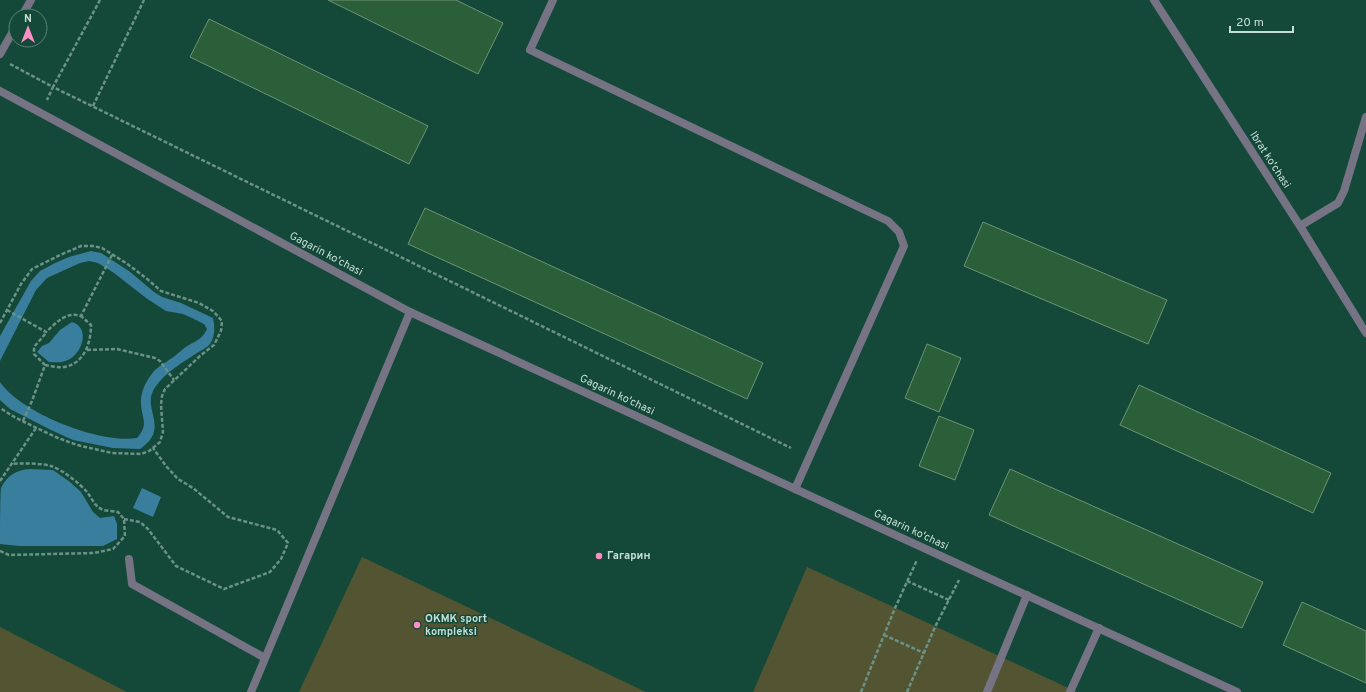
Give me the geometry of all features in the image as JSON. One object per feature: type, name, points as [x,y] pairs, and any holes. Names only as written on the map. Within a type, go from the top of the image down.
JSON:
[{"type":"street","points":[[553,0],[530,50],[888,221],[899,232],[904,246],[796,489]]},
{"type":"street","name":"Ibrat ko'chasi","points":[[1154,0],[1300,226],[1366,333]]},
{"type":"street","points":[[0,54],[8,40]]},
{"type":"street","name":"Gagarin ko'chasi","points":[[0,91],[410,312],[1237,692]]},
{"type":"street","points":[[1300,226],[1338,203],[1344,191],[1366,117]]},
{"type":"street","points":[[251,692],[410,312]]},
{"type":"street","points":[[129,559],[132,584],[265,658]]},
{"type":"street","points":[[988,692],[1027,595]]},
{"type":"street","points":[[1070,692],[1099,628]]},
{"type":"path","points":[[53,87],[100,0]]},
{"type":"path","points":[[93,106],[144,0]]},
{"type":"path","points":[[7,62],[53,87],[791,448]]},
{"type":"path","points":[[0,323],[21,284],[32,269],[81,246],[102,248],[146,278],[161,292],[199,303],[213,311],[222,321],[222,331],[214,345],[201,355],[165,389],[162,396],[161,405],[163,432],[160,442],[153,448],[141,454],[112,453],[64,440],[36,428],[0,408]]},
{"type":"path","points":[[81,316],[112,255]]},
{"type":"path","points":[[7,310],[46,332]]},
{"type":"path","points":[[76,314],[81,316],[91,326],[87,350],[83,356],[75,363],[65,367],[45,365],[34,354],[34,347],[46,332],[67,315],[76,314]]},
{"type":"path","points":[[87,350],[117,349],[155,358],[160,361],[174,380]]},
{"type":"path","points":[[23,421],[45,365]]},
{"type":"path","points":[[0,480],[36,428]]},
{"type":"path","points":[[124,519],[140,522],[148,528],[176,566],[224,589],[270,572],[281,559],[288,543],[277,530],[228,517],[192,488],[178,479],[153,448]]},
{"type":"path","points":[[0,551],[9,554],[94,553],[113,549],[125,536],[124,519],[118,512],[103,510],[94,503],[88,493],[78,482],[52,466],[24,463],[11,464]]},
{"type":"path","points":[[861,692],[884,635],[923,548]]},
{"type":"path","points":[[907,692],[935,627],[965,567]]},
{"type":"path","points":[[908,581],[949,600]]},
{"type":"path","points":[[884,635],[924,653]]},
{"type":"green space","name":"OKMK sport kompleksi","points":[[362,557],[646,692],[299,692]]},
{"type":"green space","points":[[807,567],[1077,692],[753,692]]},
{"type":"green space","points":[[0,627],[127,692],[0,692]]},
{"type":"water","points":[[91,251],[101,253],[129,271],[162,297],[181,303],[213,318],[214,332],[210,344],[175,368],[156,386],[152,394],[151,402],[155,425],[154,433],[149,441],[140,449],[113,448],[73,440],[10,409],[0,400],[0,382],[10,394],[25,405],[62,424],[103,436],[121,439],[137,438],[144,425],[141,396],[149,378],[158,367],[204,335],[207,329],[204,324],[183,314],[166,311],[146,298],[114,273],[98,263],[89,261],[80,263],[47,278],[36,290],[0,361],[0,336],[31,281],[40,271],[55,263],[69,257]]},
{"type":"water","points":[[72,322],[78,325],[82,330],[83,336],[80,348],[76,354],[65,361],[49,362],[37,352],[42,346],[49,343],[60,330]]},
{"type":"water","points":[[30,469],[53,470],[81,492],[93,512],[100,518],[114,516],[117,524],[117,539],[103,546],[19,546],[0,544],[0,506],[1,488],[3,483],[13,474]]},
{"type":"water","points":[[142,488],[161,497],[153,517],[133,508]]},
{"type":"building","points":[[328,0],[456,0],[503,23],[478,74]]},
{"type":"building","points":[[209,19],[428,126],[409,164],[190,57]]},
{"type":"building","points":[[425,208],[763,363],[747,399],[408,244]]},
{"type":"building","points":[[983,222],[1167,300],[1148,344],[964,266]]},
{"type":"building","points":[[927,344],[961,358],[939,412],[905,398]]},
{"type":"building","points":[[1139,385],[1331,473],[1313,513],[1120,425]]},
{"type":"building","points":[[939,416],[974,430],[955,480],[919,466]]},
{"type":"building","points":[[1010,469],[1263,582],[1242,628],[989,515]]},
{"type":"building","points":[[1302,602],[1366,631],[1366,683],[1283,645]]},
{"type":"place","name":"Гагарин","points":[[599,556]]},
{"type":"place","name":"OKMK sport kompleksi","points":[[417,625]]}]
